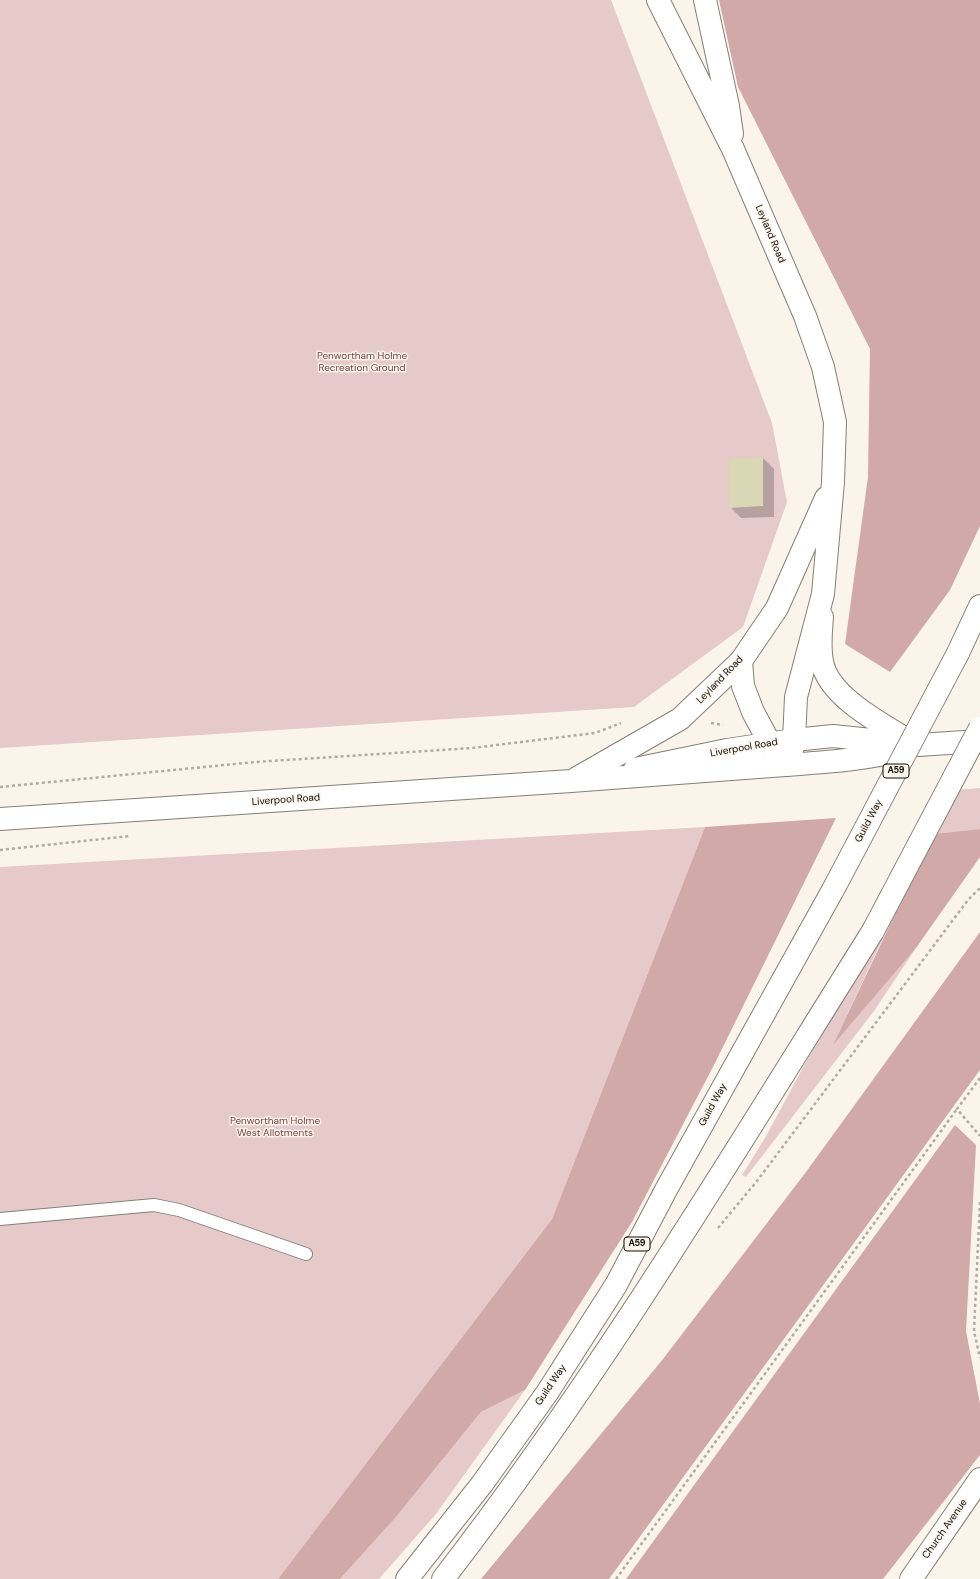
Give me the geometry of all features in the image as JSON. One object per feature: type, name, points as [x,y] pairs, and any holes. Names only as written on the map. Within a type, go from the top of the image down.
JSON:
[{"type":"main road","name":"Leyland Road","points":[[658,0],[734,149],[805,316],[823,367],[835,422],[833,482],[824,594],[796,697],[794,740],[791,756],[785,765]]},
{"type":"main road","points":[[705,0],[728,106],[734,149]]},
{"type":"main road","name":"Leyland Road","points":[[571,781],[680,719],[741,661],[777,608],[833,482]]},
{"type":"main road","points":[[824,594],[820,642],[824,669],[846,698],[870,717],[918,745]]},
{"type":"main road","name":"Guild Way","points":[[406,1579],[491,1472],[547,1393],[616,1285],[667,1188],[834,888],[958,653],[980,606]]},
{"type":"main road","points":[[741,661],[743,686],[753,712],[780,762],[785,765]]},
{"type":"main road","points":[[443,1579],[502,1502],[588,1380],[694,1217],[872,931],[980,728]]},
{"type":"main road","name":"Liverpool Road","points":[[571,781],[727,750],[833,736],[918,745],[980,741]]},
{"type":"main road","name":"Liverpool Road","points":[[0,819],[833,762],[881,755],[918,745]]},
{"type":"main road","name":"Church Avenue","points":[[911,1579],[980,1479]]},
{"type":"lane","points":[[0,1219],[154,1205],[179,1210],[306,1254]]},
{"type":"path","points":[[0,788],[255,762],[472,748],[595,733],[622,722]]},
{"type":"path","points":[[757,1181],[968,900],[980,888]]},
{"type":"path","points":[[616,1579],[980,1078]]},
{"type":"path","points":[[958,1109],[980,1136]]},
{"type":"path","points":[[980,1202],[974,1331],[980,1358]]},
{"type":"green space","name":"Penwortham Holme Recreation Ground","points":[[0,0],[611,0],[772,423],[787,502],[743,627],[634,707],[0,748]]},
{"type":"green space","points":[[980,788],[980,829],[933,834],[955,790]]},
{"type":"green space","name":"Penwortham Holme West Allotments","points":[[705,827],[552,1219],[278,1579],[0,1579],[0,867]]},
{"type":"green space","points":[[895,897],[902,897],[834,1043],[916,948],[874,1011],[746,1177],[742,1175],[765,1138]]},
{"type":"green space","points":[[525,1390],[436,1514],[379,1579],[340,1579],[396,1517],[481,1412]]},
{"type":"shaded area","points":[[719,0],[980,0],[980,526],[950,590],[890,672],[845,644],[868,477],[870,349],[738,87]]},
{"type":"shaded area","points":[[836,818],[714,1065],[632,1222],[525,1390],[481,1412],[396,1517],[340,1579],[278,1579],[552,1219],[705,827]]},
{"type":"shaded area","points":[[980,829],[980,857],[916,948],[833,1045],[933,834]]},
{"type":"shaded area","points":[[980,932],[980,1070],[609,1579],[481,1579],[663,1359],[806,1172]]},
{"type":"shaded area","points":[[955,1125],[976,1145],[966,1331],[980,1404],[980,1455],[883,1579],[626,1579]]},
{"type":"building","points":[[763,457],[763,506],[729,508],[729,459]]}]
